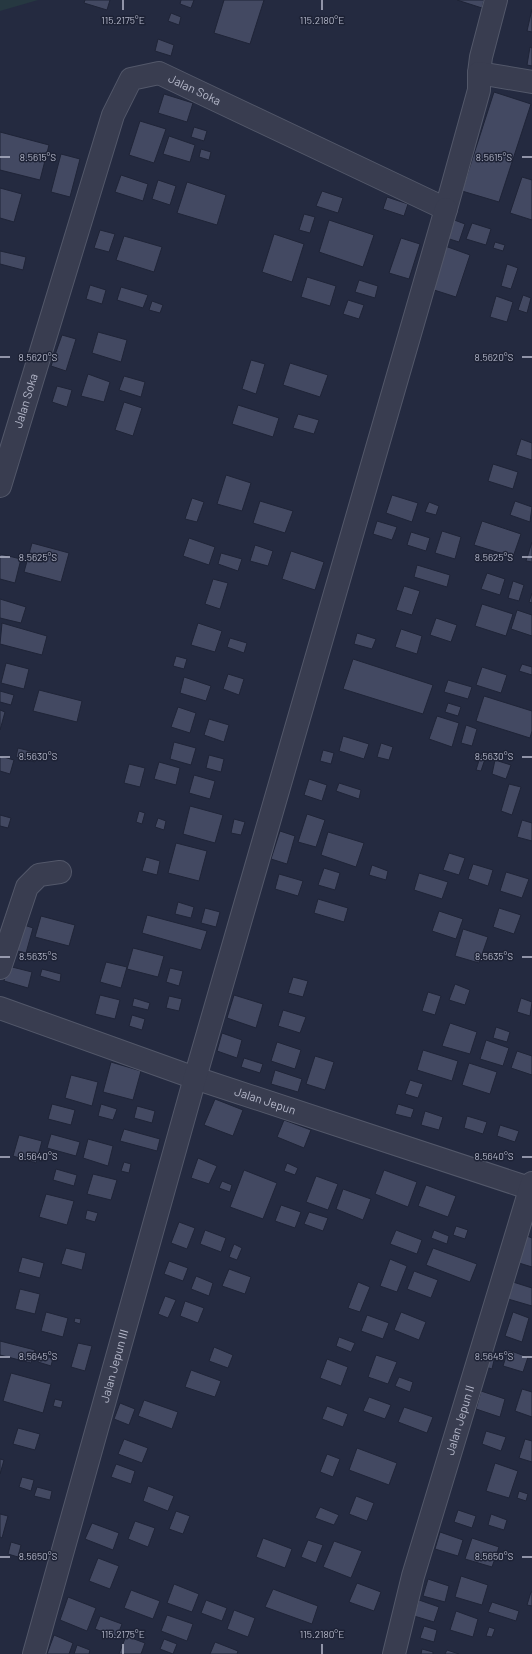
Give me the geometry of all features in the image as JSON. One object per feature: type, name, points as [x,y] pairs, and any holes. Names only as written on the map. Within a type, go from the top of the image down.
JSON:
[{"type":"street","points":[[446,209],[479,90],[481,57],[496,0]]},
{"type":"street","name":"Jalan Soka","points":[[0,486],[114,115],[131,78],[159,72],[446,209]]},
{"type":"street","points":[[479,72],[532,82]]},
{"type":"street","name":"Jalan Jepun III","points":[[34,1654],[195,1078],[446,209]]},
{"type":"street","points":[[0,968],[27,886],[39,874],[60,872]]},
{"type":"street","name":"Jalan Jepun","points":[[0,1008],[195,1078],[532,1187]]},
{"type":"street","name":"Jalan Jepun II","points":[[394,1654],[413,1576],[532,1187]]},
{"type":"shaded area","points":[[0,0],[38,0],[0,11]]},
{"type":"building","points":[[85,0],[110,0],[107,10],[84,3]]},
{"type":"building","points":[[181,0],[194,0],[191,8],[180,4]]},
{"type":"building","points":[[224,0],[264,0],[250,44],[214,33]]},
{"type":"building","points":[[457,0],[484,0],[482,8]]},
{"type":"building","points":[[532,9],[532,32],[527,31]]},
{"type":"building","points":[[171,13],[181,17],[179,25],[168,21]]},
{"type":"building","points":[[158,39],[174,45],[171,56],[155,51]]},
{"type":"building","points":[[530,47],[532,48],[532,66],[527,65]]},
{"type":"building","points":[[494,92],[531,104],[499,202],[462,191]]},
{"type":"building","points":[[164,94],[193,103],[187,122],[158,113]]},
{"type":"building","points":[[140,121],[166,129],[154,163],[129,155]]},
{"type":"building","points":[[194,127],[207,131],[204,141],[191,137]]},
{"type":"building","points":[[0,132],[49,145],[40,180],[0,170]]},
{"type":"building","points":[[169,136],[195,145],[190,162],[163,154]]},
{"type":"building","points":[[201,149],[211,152],[209,160],[199,157]]},
{"type":"building","points":[[61,154],[80,159],[70,197],[51,192]]},
{"type":"building","points":[[121,175],[148,184],[143,201],[115,192]]},
{"type":"building","points":[[522,177],[532,180],[532,220],[510,213]]},
{"type":"building","points":[[158,180],[176,186],[170,205],[152,199]]},
{"type":"building","points":[[187,182],[226,195],[217,225],[177,213]]},
{"type":"building","points":[[0,188],[22,194],[14,222],[0,218]]},
{"type":"building","points":[[322,191],[343,198],[338,213],[316,206]]},
{"type":"building","points":[[387,197],[408,204],[404,216],[383,209]]},
{"type":"building","points":[[304,214],[315,217],[310,233],[299,230]]},
{"type":"building","points":[[449,218],[465,224],[459,242],[443,237]]},
{"type":"building","points":[[329,220],[374,235],[363,267],[319,252]]},
{"type":"building","points":[[472,223],[491,229],[486,245],[466,239]]},
{"type":"building","points":[[100,230],[115,234],[109,252],[94,248]]},
{"type":"building","points":[[274,234],[304,244],[292,282],[262,272]]},
{"type":"building","points":[[124,236],[162,247],[154,272],[116,260]]},
{"type":"building","points":[[401,238],[420,244],[409,279],[389,273]]},
{"type":"building","points":[[495,242],[505,245],[503,251],[493,248]]},
{"type":"building","points":[[445,246],[470,255],[456,297],[431,289]]},
{"type":"building","points":[[0,251],[26,257],[23,270],[0,264]]},
{"type":"building","points":[[507,264],[518,268],[511,289],[501,286]]},
{"type":"building","points":[[307,277],[336,286],[330,306],[301,297]]},
{"type":"building","points":[[359,280],[378,286],[375,298],[355,292]]},
{"type":"building","points":[[90,285],[106,290],[102,304],[86,299]]},
{"type":"building","points":[[121,287],[148,295],[143,308],[117,300]]},
{"type":"building","points":[[523,295],[531,298],[527,313],[518,310]]},
{"type":"building","points":[[496,296],[513,302],[507,322],[490,317]]},
{"type":"building","points":[[348,300],[364,305],[359,319],[343,314]]},
{"type":"building","points":[[152,301],[163,305],[160,313],[149,310]]},
{"type":"building","points":[[98,332],[127,340],[121,362],[92,353]]},
{"type":"building","points":[[62,335],[76,339],[66,371],[51,366]]},
{"type":"building","points":[[251,360],[265,364],[256,394],[242,389]]},
{"type":"building","points":[[290,363],[328,375],[320,397],[283,385]]},
{"type":"building","points":[[88,374],[110,382],[104,402],[81,396]]},
{"type":"building","points":[[124,376],[145,382],[141,397],[119,390]]},
{"type":"building","points":[[57,386],[72,390],[67,407],[52,402]]},
{"type":"building","points":[[124,402],[142,408],[133,436],[115,430]]},
{"type":"building","points":[[238,405],[279,418],[273,437],[232,424]]},
{"type":"building","points":[[298,414],[319,420],[314,434],[293,428]]},
{"type":"building","points":[[521,439],[532,443],[532,460],[516,455]]},
{"type":"building","points":[[493,464],[518,472],[513,489],[488,481]]},
{"type":"building","points":[[226,475],[251,483],[242,511],[217,504]]},
{"type":"building","points":[[392,495],[418,503],[412,522],[386,513]]},
{"type":"building","points":[[192,498],[204,502],[197,522],[185,519]]},
{"type":"building","points":[[260,501],[293,511],[285,533],[253,523]]},
{"type":"building","points":[[515,501],[532,507],[530,522],[510,515]]},
{"type":"building","points":[[429,502],[439,506],[436,515],[425,512]]},
{"type":"building","points":[[377,521],[397,527],[392,540],[373,534]]},
{"type":"building","points":[[482,521],[521,534],[513,557],[474,545]]},
{"type":"building","points":[[442,531],[461,537],[455,559],[435,553]]},
{"type":"building","points":[[411,532],[430,538],[426,551],[407,545]]},
{"type":"building","points":[[189,538],[215,547],[209,565],[183,556]]},
{"type":"building","points":[[532,542],[532,562],[526,561]]},
{"type":"building","points":[[32,543],[69,553],[61,582],[24,572]]},
{"type":"building","points":[[255,545],[273,551],[268,566],[250,561]]},
{"type":"building","points":[[291,551],[324,562],[315,590],[282,579]]},
{"type":"building","points":[[221,553],[242,559],[238,571],[218,564]]},
{"type":"building","points":[[0,554],[21,559],[15,583],[0,579]]},
{"type":"building","points":[[417,565],[450,575],[447,587],[414,577]]},
{"type":"building","points":[[487,573],[505,579],[500,595],[481,589]]},
{"type":"building","points":[[213,579],[228,583],[220,609],[205,604]]},
{"type":"building","points":[[513,581],[524,585],[519,601],[508,598]]},
{"type":"building","points":[[404,586],[420,591],[412,615],[396,610]]},
{"type":"building","points":[[532,593],[532,603],[529,602]]},
{"type":"building","points":[[0,599],[26,607],[21,623],[0,618]]},
{"type":"building","points":[[482,604],[513,614],[506,636],[475,626]]},
{"type":"building","points":[[517,610],[532,615],[532,636],[511,629]]},
{"type":"building","points":[[436,618],[457,625],[451,642],[430,635]]},
{"type":"building","points":[[2,623],[47,636],[42,655],[0,644]]},
{"type":"building","points":[[198,623],[222,631],[215,652],[191,645]]},
{"type":"building","points":[[401,629],[422,636],[417,654],[395,647]]},
{"type":"building","points":[[357,633],[376,639],[372,649],[354,644]]},
{"type":"building","points":[[230,638],[247,643],[244,653],[227,647]]},
{"type":"building","points":[[176,656],[187,659],[184,669],[173,666]]},
{"type":"building","points":[[353,659],[433,685],[423,714],[343,689]]},
{"type":"building","points":[[6,663],[29,669],[24,689],[1,683]]},
{"type":"building","points":[[522,664],[532,667],[532,675],[519,671]]},
{"type":"building","points":[[482,667],[507,675],[501,693],[476,685]]},
{"type":"building","points":[[228,674],[244,679],[239,695],[223,689]]},
{"type":"building","points":[[184,677],[211,686],[206,701],[180,693]]},
{"type":"building","points":[[448,680],[472,687],[468,699],[444,692]]},
{"type":"building","points":[[39,690],[82,701],[77,722],[33,711]]},
{"type":"building","points":[[0,691],[14,695],[11,705],[0,702]]},
{"type":"building","points":[[484,696],[532,711],[532,731],[530,738],[476,721]]},
{"type":"building","points":[[448,703],[461,707],[458,716],[445,712]]},
{"type":"building","points":[[178,707],[196,713],[190,733],[171,727]]},
{"type":"building","points":[[0,710],[5,712],[0,730]]},
{"type":"building","points":[[437,716],[459,723],[452,747],[429,739]]},
{"type":"building","points":[[209,719],[229,725],[224,742],[204,735]]},
{"type":"building","points":[[466,725],[477,729],[472,746],[461,743]]},
{"type":"building","points":[[343,736],[369,744],[364,759],[339,751]]},
{"type":"building","points":[[174,742],[196,748],[191,765],[170,759]]},
{"type":"building","points":[[381,743],[393,747],[389,760],[377,757]]},
{"type":"building","points":[[18,748],[38,753],[35,762],[16,757]]},
{"type":"building","points":[[323,750],[334,753],[331,764],[320,761]]},
{"type":"building","points":[[481,754],[486,756],[481,771],[476,770]]},
{"type":"building","points":[[209,755],[224,759],[221,772],[206,768]]},
{"type":"building","points":[[0,756],[14,760],[10,774],[0,771]]},
{"type":"building","points":[[495,760],[511,765],[506,779],[492,774]]},
{"type":"building","points":[[159,762],[180,768],[176,785],[154,779]]},
{"type":"building","points":[[129,764],[145,768],[140,787],[124,783]]},
{"type":"building","points":[[194,775],[215,781],[210,799],[189,793]]},
{"type":"building","points":[[309,779],[327,785],[322,801],[304,795]]},
{"type":"building","points":[[339,783],[361,790],[359,799],[336,791]]},
{"type":"building","points":[[509,784],[521,787],[512,815],[501,811]]},
{"type":"building","points":[[190,806],[223,815],[215,843],[183,834]]},
{"type":"building","points":[[139,811],[145,813],[142,824],[136,822]]},
{"type":"building","points":[[307,814],[325,820],[316,847],[298,842]]},
{"type":"building","points":[[0,815],[11,818],[8,828],[0,826]]},
{"type":"building","points":[[158,818],[166,821],[164,830],[155,827]]},
{"type":"building","points":[[234,819],[245,822],[241,835],[231,833]]},
{"type":"building","points":[[522,820],[532,823],[532,841],[517,837]]},
{"type":"building","points":[[280,831],[295,836],[287,864],[271,859]]},
{"type":"building","points":[[328,832],[364,843],[356,867],[321,855]]},
{"type":"building","points":[[176,843],[207,851],[199,881],[168,873]]},
{"type":"building","points":[[449,853],[465,858],[459,875],[443,870]]},
{"type":"building","points":[[146,857],[160,861],[157,875],[142,871]]},
{"type":"building","points":[[473,864],[493,870],[488,886],[468,879]]},
{"type":"building","points":[[372,865],[388,871],[386,880],[369,875]]},
{"type":"building","points":[[324,868],[340,873],[335,890],[318,885]]},
{"type":"building","points":[[506,872],[529,879],[522,898],[500,891]]},
{"type":"building","points":[[419,873],[448,882],[442,899],[414,890]]},
{"type":"building","points":[[279,874],[303,881],[298,896],[275,889]]},
{"type":"building","points":[[318,899],[348,908],[344,922],[314,913]]},
{"type":"building","points":[[178,902],[194,907],[191,918],[175,914]]},
{"type":"building","points":[[205,908],[220,912],[216,927],[201,923]]},
{"type":"building","points":[[499,908],[521,915],[514,934],[493,927]]},
{"type":"building","points":[[439,911],[463,919],[456,939],[432,931]]},
{"type":"building","points":[[147,915],[207,931],[201,950],[142,933]]},
{"type":"building","points":[[41,916],[75,925],[69,946],[35,937]]},
{"type":"building","points":[[21,924],[33,928],[26,953],[14,950]]},
{"type":"building","points":[[463,929],[488,937],[479,963],[455,956]]},
{"type":"building","points":[[133,948],[164,956],[158,977],[127,969]]},
{"type":"building","points":[[106,962],[127,967],[121,988],[100,982]]},
{"type":"building","points":[[8,966],[32,972],[28,988],[4,981]]},
{"type":"building","points":[[170,968],[183,971],[179,986],[166,982]]},
{"type":"building","points":[[42,969],[61,974],[60,982],[40,976]]},
{"type":"building","points":[[293,977],[308,981],[303,997],[288,993]]},
{"type":"building","points":[[455,984],[470,990],[465,1005],[449,1000]]},
{"type":"building","points":[[428,992],[441,996],[435,1015],[422,1011]]},
{"type":"building","points":[[100,995],[120,1000],[115,1019],[95,1014]]},
{"type":"building","points":[[234,995],[263,1004],[256,1028],[227,1018]]},
{"type":"building","points":[[169,996],[182,999],[179,1011],[166,1008]]},
{"type":"building","points":[[134,998],[150,1003],[148,1010],[132,1006]]},
{"type":"building","points":[[521,998],[532,1002],[530,1016],[517,1012]]},
{"type":"building","points":[[283,1010],[306,1017],[300,1033],[278,1026]]},
{"type":"building","points":[[132,1015],[145,1019],[142,1030],[129,1026]]},
{"type":"building","points":[[450,1023],[477,1032],[470,1054],[442,1046]]},
{"type":"building","points":[[496,1027],[510,1032],[507,1042],[493,1038]]},
{"type":"building","points":[[222,1033],[242,1040],[237,1058],[217,1051]]},
{"type":"building","points":[[486,1040],[509,1048],[503,1066],[480,1059]]},
{"type":"building","points":[[277,1042],[301,1050],[295,1069],[271,1061]]},
{"type":"building","points":[[423,1050],[458,1061],[452,1081],[417,1070]]},
{"type":"building","points":[[517,1051],[532,1056],[532,1075],[511,1068]]},
{"type":"building","points":[[315,1056],[334,1062],[325,1090],[306,1084]]},
{"type":"building","points":[[244,1058],[263,1064],[260,1073],[241,1067]]},
{"type":"building","points":[[111,1062],[141,1071],[133,1100],[103,1092]]},
{"type":"building","points":[[469,1063],[497,1072],[490,1094],[462,1085]]},
{"type":"building","points":[[275,1070],[302,1079],[298,1092],[271,1084]]},
{"type":"building","points":[[71,1075],[98,1082],[92,1106],[65,1098]]},
{"type":"building","points":[[410,1080],[423,1084],[418,1098],[405,1094]]},
{"type":"building","points":[[215,1099],[243,1110],[233,1136],[204,1125]]},
{"type":"building","points":[[52,1104],[75,1110],[71,1125],[48,1119]]},
{"type":"building","points":[[101,1104],[117,1109],[113,1120],[98,1116]]},
{"type":"building","points":[[398,1104],[414,1109],[411,1118],[395,1114]]},
{"type":"building","points":[[137,1106],[155,1111],[152,1123],[134,1118]]},
{"type":"building","points":[[425,1111],[443,1117],[439,1130],[421,1125]]},
{"type":"building","points":[[467,1116],[487,1122],[483,1134],[464,1128]]},
{"type":"building","points":[[284,1120],[311,1130],[304,1148],[277,1137]]},
{"type":"building","points":[[500,1125],[519,1131],[515,1142],[497,1136]]},
{"type":"building","points":[[124,1129],[160,1139],[157,1151],[120,1141]]},
{"type":"building","points":[[51,1134],[80,1142],[76,1156],[47,1148]]},
{"type":"building","points":[[19,1135],[42,1141],[36,1163],[13,1156]]},
{"type":"building","points":[[88,1139],[113,1146],[108,1166],[83,1158]]},
{"type":"building","points":[[198,1158],[217,1166],[209,1184],[191,1178]]},
{"type":"building","points":[[124,1162],[131,1164],[129,1173],[121,1171]]},
{"type":"building","points":[[287,1163],[298,1168],[295,1175],[284,1171]]},
{"type":"building","points":[[56,1169],[77,1175],[74,1186],[53,1180]]},
{"type":"building","points":[[244,1170],[277,1183],[263,1219],[230,1207]]},
{"type":"building","points":[[384,1170],[417,1182],[408,1207],[375,1194]]},
{"type":"building","points":[[93,1174],[117,1180],[111,1200],[87,1194]]},
{"type":"building","points":[[316,1176],[338,1184],[328,1210],[306,1202]]},
{"type":"building","points":[[222,1181],[232,1185],[230,1192],[219,1188]]},
{"type":"building","points":[[426,1185],[456,1196],[448,1217],[418,1206]]},
{"type":"building","points":[[343,1189],[371,1199],[363,1220],[336,1209]]},
{"type":"building","points":[[46,1194],[74,1201],[67,1225],[39,1217]]},
{"type":"building","points":[[281,1205],[301,1212],[295,1228],[275,1221]]},
{"type":"building","points":[[87,1210],[98,1213],[95,1222],[85,1219]]},
{"type":"building","points":[[309,1212],[328,1218],[323,1231],[304,1224]]},
{"type":"building","points":[[179,1222],[195,1228],[187,1249],[171,1243]]},
{"type":"building","points":[[456,1226],[468,1230],[465,1239],[453,1235]]},
{"type":"building","points":[[205,1230],[226,1238],[221,1252],[200,1244]]},
{"type":"building","points":[[396,1230],[422,1240],[417,1254],[390,1244]]},
{"type":"building","points":[[434,1230],[449,1236],[447,1244],[431,1238]]},
{"type":"building","points":[[527,1236],[532,1238],[532,1267],[519,1263]]},
{"type":"building","points":[[234,1244],[242,1248],[237,1260],[229,1257]]},
{"type":"building","points":[[66,1248],[86,1253],[82,1270],[61,1264]]},
{"type":"building","points":[[433,1248],[477,1264],[470,1282],[426,1265]]},
{"type":"building","points":[[22,1257],[44,1263],[40,1278],[18,1272]]},
{"type":"building","points":[[390,1259],[407,1266],[397,1292],[380,1286]]},
{"type":"building","points":[[169,1261],[188,1268],[183,1281],[164,1274]]},
{"type":"building","points":[[229,1269],[251,1277],[245,1294],[222,1286]]},
{"type":"building","points":[[414,1271],[438,1280],[431,1298],[407,1289]]},
{"type":"building","points":[[196,1276],[213,1283],[209,1296],[191,1289]]},
{"type":"building","points":[[358,1282],[370,1287],[360,1312],[348,1308]]},
{"type":"building","points":[[513,1282],[532,1288],[532,1306],[508,1299]]},
{"type":"building","points":[[20,1289],[40,1294],[35,1314],[15,1309]]},
{"type":"building","points":[[165,1296],[176,1300],[168,1318],[158,1314]]},
{"type":"building","points":[[185,1301],[204,1308],[198,1323],[180,1316]]},
{"type":"building","points":[[46,1312],[68,1318],[63,1337],[41,1331]]},
{"type":"building","points":[[401,1312],[426,1322],[419,1340],[394,1330]]},
{"type":"building","points":[[513,1312],[529,1318],[522,1342],[505,1336]]},
{"type":"building","points":[[367,1315],[389,1323],[383,1339],[361,1331]]},
{"type":"building","points":[[75,1318],[81,1319],[80,1324],[74,1322]]},
{"type":"building","points":[[339,1337],[355,1343],[351,1352],[336,1346]]},
{"type":"building","points":[[0,1341],[35,1350],[31,1363],[0,1355]]},
{"type":"building","points":[[78,1343],[92,1346],[85,1371],[71,1367]]},
{"type":"building","points":[[214,1347],[233,1355],[228,1368],[209,1361]]},
{"type":"building","points":[[508,1350],[528,1357],[523,1372],[503,1366]]},
{"type":"building","points":[[483,1352],[495,1356],[492,1369],[479,1365]]},
{"type":"building","points":[[40,1355],[53,1358],[51,1366],[38,1362]]},
{"type":"building","points":[[376,1355],[397,1362],[388,1384],[368,1377]]},
{"type":"building","points":[[327,1359],[348,1367],[341,1386],[320,1378]]},
{"type":"building","points":[[191,1370],[221,1381],[215,1397],[185,1387]]},
{"type":"building","points":[[11,1373],[51,1384],[43,1413],[3,1401]]},
{"type":"building","points":[[399,1377],[413,1382],[410,1392],[395,1386]]},
{"type":"building","points":[[522,1389],[532,1392],[532,1417],[515,1411]]},
{"type":"building","points":[[481,1391],[505,1399],[500,1417],[476,1409]]},
{"type":"building","points":[[369,1397],[391,1405],[385,1419],[363,1411]]},
{"type":"building","points":[[55,1399],[63,1401],[61,1408],[53,1406]]},
{"type":"building","points":[[144,1400],[178,1412],[172,1429],[138,1416]]},
{"type":"building","points":[[120,1403],[135,1409],[129,1425],[114,1419]]},
{"type":"building","points":[[327,1406],[348,1414],[343,1427],[322,1419]]},
{"type":"building","points":[[404,1407],[433,1417],[427,1433],[398,1422]]},
{"type":"building","points":[[18,1428],[40,1434],[35,1450],[13,1444]]},
{"type":"building","points":[[486,1431],[506,1437],[501,1451],[482,1444]]},
{"type":"building","points":[[124,1439],[148,1448],[142,1463],[118,1454]]},
{"type":"building","points":[[525,1439],[532,1441],[532,1462],[519,1458]]},
{"type":"building","points":[[357,1448],[397,1463],[389,1485],[349,1470]]},
{"type":"building","points":[[327,1454],[340,1459],[333,1477],[320,1472]]},
{"type":"building","points":[[0,1459],[4,1460],[0,1474]]},
{"type":"building","points":[[495,1463],[518,1471],[509,1498],[486,1491]]},
{"type":"building","points":[[116,1464],[135,1471],[131,1484],[111,1477]]},
{"type":"building","points":[[22,1477],[34,1480],[31,1491],[19,1487]]},
{"type":"building","points":[[148,1486],[174,1496],[168,1511],[143,1501]]},
{"type":"building","points":[[37,1487],[52,1491],[50,1500],[34,1496]]},
{"type":"building","points":[[519,1491],[528,1494],[526,1501],[517,1498]]},
{"type":"building","points":[[356,1496],[374,1503],[367,1521],[349,1514]]},
{"type":"building","points":[[320,1507],[339,1515],[334,1525],[315,1518]]},
{"type":"building","points":[[458,1510],[476,1516],[472,1528],[454,1522]]},
{"type":"building","points":[[176,1511],[190,1516],[183,1534],[169,1529]]},
{"type":"building","points":[[0,1514],[8,1516],[2,1538],[0,1537]]},
{"type":"building","points":[[491,1514],[507,1520],[504,1530],[488,1525]]},
{"type":"building","points":[[135,1521],[155,1528],[148,1547],[128,1539]]},
{"type":"building","points":[[92,1523],[119,1533],[113,1550],[85,1539]]},
{"type":"building","points":[[440,1532],[463,1540],[458,1556],[435,1549]]},
{"type":"building","points":[[263,1538],[292,1549],[285,1568],[256,1557]]},
{"type":"building","points":[[472,1538],[499,1547],[492,1567],[465,1559]]},
{"type":"building","points":[[308,1540],[323,1545],[316,1563],[301,1557]]},
{"type":"building","points":[[334,1541],[362,1551],[351,1578],[323,1567]]},
{"type":"building","points":[[11,1542],[21,1545],[18,1557],[8,1554]]},
{"type":"building","points":[[98,1558],[119,1566],[110,1589],[89,1581]]},
{"type":"building","points":[[461,1576],[488,1585],[482,1605],[455,1597]]},
{"type":"building","points":[[428,1579],[449,1586],[445,1602],[423,1596]]},
{"type":"building","points":[[357,1583],[381,1592],[374,1611],[349,1602]]},
{"type":"building","points":[[174,1584],[199,1594],[192,1612],[167,1603]]},
{"type":"building","points":[[273,1589],[318,1606],[312,1624],[265,1607]]},
{"type":"building","points":[[131,1590],[160,1601],[153,1619],[124,1608]]},
{"type":"building","points":[[532,1592],[532,1606],[527,1605]]},
{"type":"building","points":[[68,1597],[96,1608],[87,1631],[60,1620]]},
{"type":"building","points":[[206,1600],[227,1608],[222,1621],[201,1613]]},
{"type":"building","points":[[419,1600],[439,1607],[434,1622],[414,1616]]},
{"type":"building","points":[[492,1602],[519,1611],[516,1621],[488,1612]]},
{"type":"building","points":[[234,1610],[255,1618],[248,1637],[227,1629]]},
{"type":"building","points":[[456,1611],[478,1619],[473,1637],[450,1630]]},
{"type":"building","points":[[167,1615],[193,1624],[187,1641],[161,1631]]},
{"type":"building","points":[[100,1616],[122,1624],[117,1637],[95,1629]]},
{"type":"building","points":[[424,1626],[437,1630],[434,1642],[420,1638]]},
{"type":"building","points":[[489,1627],[495,1629],[492,1637],[486,1636]]},
{"type":"building","points":[[54,1635],[73,1643],[69,1654],[47,1654]]},
{"type":"building","points":[[126,1636],[145,1643],[141,1654],[119,1654]]},
{"type":"building","points":[[164,1639],[177,1644],[173,1654],[160,1649]]},
{"type":"building","points":[[215,1642],[238,1651],[237,1654],[210,1654]]},
{"type":"building","points":[[77,1645],[90,1650],[89,1654],[74,1654]]},
{"type":"building","points":[[422,1649],[433,1652],[433,1654],[421,1654]]},
{"type":"building","points":[[447,1650],[459,1654],[445,1654]]}]
